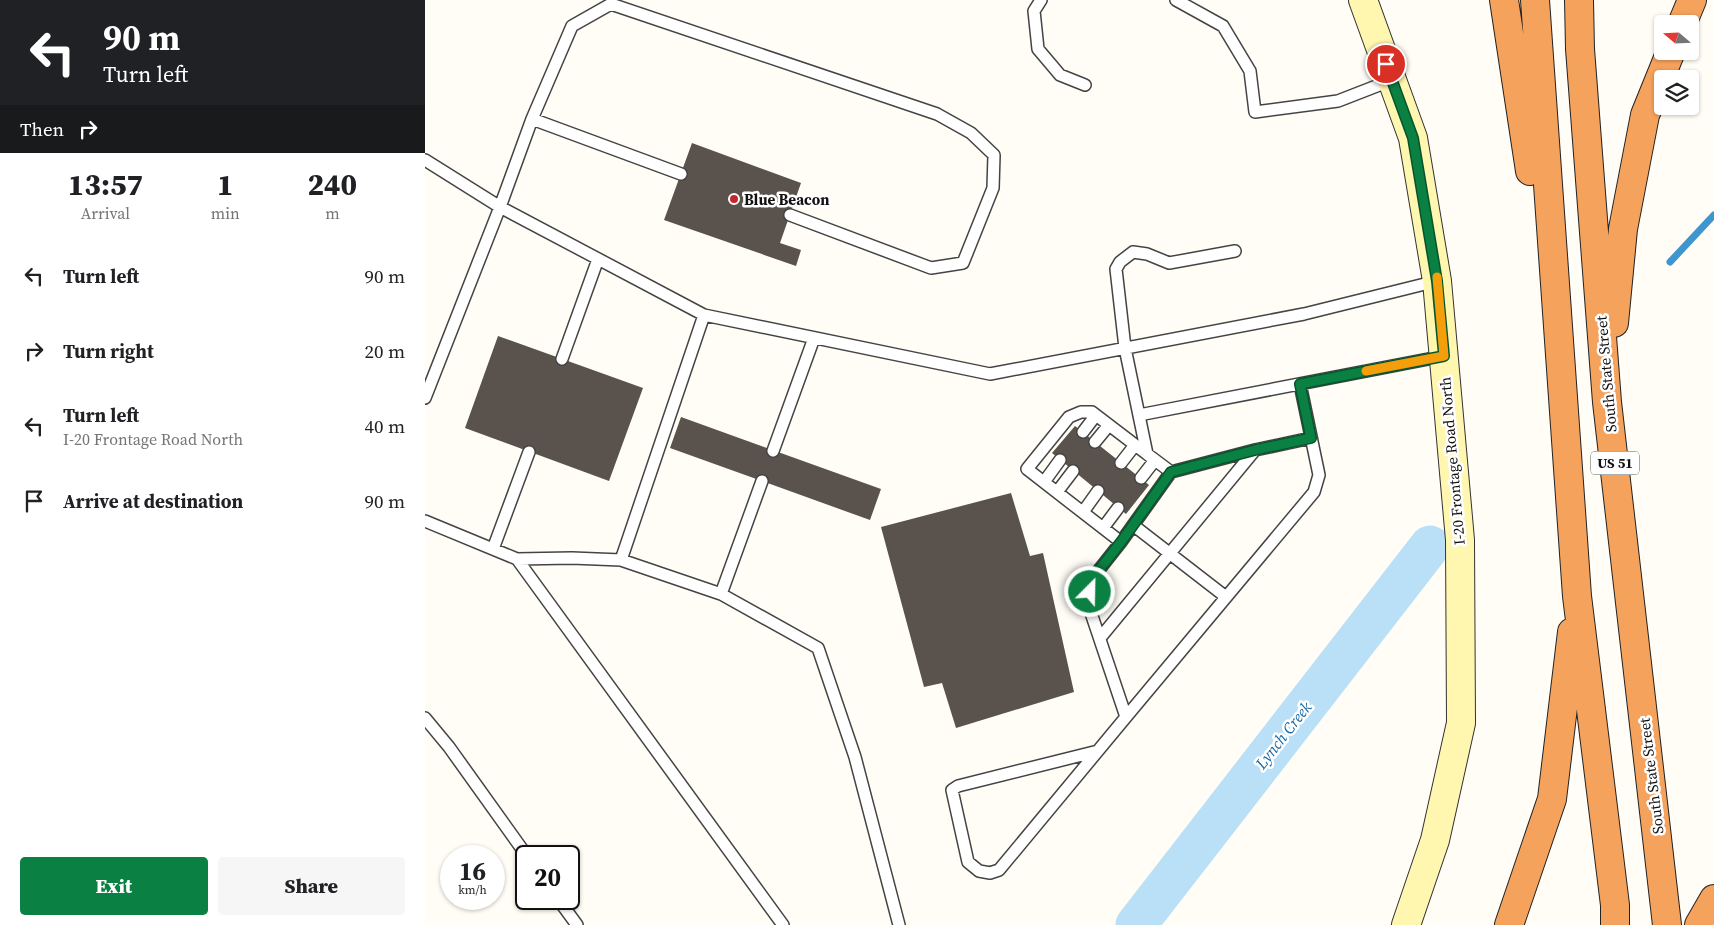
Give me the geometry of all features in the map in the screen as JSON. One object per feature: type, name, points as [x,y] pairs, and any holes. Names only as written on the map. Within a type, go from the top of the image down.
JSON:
[{"type":"highway","points":[[1504,0],[1563,383]]},
{"type":"highway","name":"US 51","points":[[1535,0],[1577,596],[1615,905],[1615,925]]},
{"type":"highway","name":"South State Street","points":[[1579,0],[1580,49],[1607,402],[1668,920]]},
{"type":"highway","points":[[1686,15],[1692,0]]},
{"type":"highway","points":[[1607,402],[1623,229],[1645,115],[1667,60]]},
{"type":"highway","points":[[1509,925],[1552,799],[1577,596]]},
{"type":"highway","points":[[1699,925],[1714,899]]},
{"type":"street","name":"I-20 Frontage Road North","points":[[1363,0],[1413,138],[1437,281],[1460,540],[1461,723],[1435,840],[1406,925]]},
{"type":"lane","points":[[1041,0],[1034,11],[1037,49],[1060,75],[1085,86]]},
{"type":"lane","points":[[1176,0],[1223,26],[1250,71],[1255,112],[1338,101],[1392,80]]},
{"type":"lane","points":[[425,398],[500,207],[532,119],[572,26],[611,4],[937,114],[971,133],[994,156],[993,188],[963,263],[931,268],[790,215]]},
{"type":"lane","points":[[532,119],[681,174]]},
{"type":"lane","points":[[425,160],[500,207],[704,315],[990,374],[1304,314],[1437,281]]},
{"type":"lane","points":[[1141,478],[1151,457],[1139,415],[1125,348],[1116,269],[1120,262],[1133,252],[1147,254],[1169,263],[1235,251]]},
{"type":"lane","points":[[562,359],[598,259]]},
{"type":"lane","points":[[621,560],[704,315]]},
{"type":"lane","points":[[773,451],[814,338]]},
{"type":"lane","points":[[1139,415],[1444,356]]},
{"type":"lane","points":[[1098,751],[958,786],[952,790],[969,862],[979,871],[990,873],[999,870],[1314,492],[1319,475],[1300,384]]},
{"type":"lane","points":[[1121,542],[1027,469],[1069,417],[1081,412],[1092,412],[1171,472]]},
{"type":"lane","points":[[1083,432],[1097,415]]},
{"type":"lane","points":[[1095,442],[1109,424]]},
{"type":"lane","points":[[1126,717],[1088,604],[1091,580],[1171,472],[1255,450],[1311,438]]},
{"type":"lane","points":[[1121,463],[1135,445]]},
{"type":"lane","points":[[1100,638],[1255,450]]},
{"type":"lane","points":[[493,549],[529,452]]},
{"type":"lane","points":[[1043,482],[1061,460]]},
{"type":"lane","points":[[1057,492],[1073,471]]},
{"type":"lane","points":[[721,594],[762,482]]},
{"type":"lane","points":[[1083,512],[1098,491]]},
{"type":"lane","points":[[1103,528],[1118,508]]},
{"type":"lane","points":[[425,521],[517,559],[572,558],[621,560],[721,594],[818,648],[855,757],[899,925]]},
{"type":"lane","points":[[1133,525],[1226,596]]},
{"type":"lane","points":[[517,559],[783,925]]},
{"type":"lane","points":[[425,718],[449,747],[519,845]]},
{"type":"lane","points":[[566,910],[577,925]]},
{"type":"building","name":"Blue Beacon","points":[[692,143],[801,183],[780,243],[801,250],[796,266],[664,220]]},
{"type":"building","points":[[498,336],[643,388],[609,481],[465,428]]},
{"type":"building","points":[[681,417],[881,489],[870,520],[670,448]]},
{"type":"building","points":[[1075,426],[1149,485],[1126,514],[1052,453]]},
{"type":"building","points":[[1011,493],[1030,556],[1043,553],[1074,692],[956,728],[942,683],[924,687],[881,527]]},
{"type":"waterway","points":[[1670,262],[1714,215]]},
{"type":"waterway","name":"Lynch Creek","points":[[1136,925],[1430,546]]},
{"type":"slow traffic","points":[[1366,371],[1444,356],[1437,277]]},
{"type":"place","name":"Blue Beacon","points":[[734,199]]},
{"type":"route","points":[[1090,592],[1091,580],[1171,472],[1255,450],[1311,438],[1300,384],[1444,356],[1437,281],[1413,138],[1386,64]]}]
